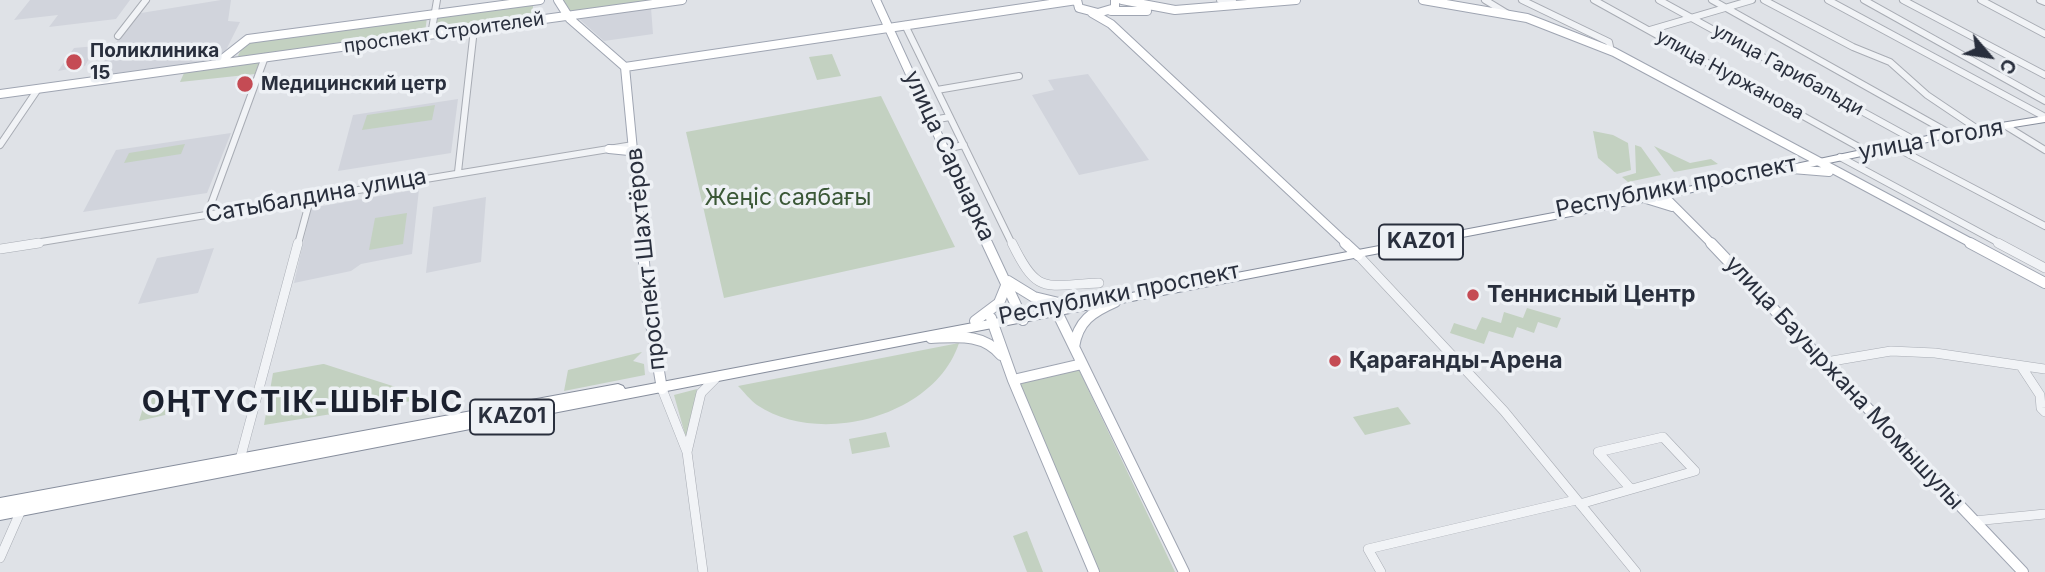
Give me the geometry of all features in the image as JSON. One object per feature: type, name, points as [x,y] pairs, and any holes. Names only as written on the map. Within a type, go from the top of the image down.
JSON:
[{"type":"highway","name":"улица Гоголя","points":[[1818,161],[2045,118]]},
{"type":"highway","name":"Республики проспект","points":[[661,385],[715,379],[927,339],[1058,308],[1665,193],[1818,161]]},
{"type":"highway","name":"Республики проспект","points":[[1058,308],[1115,302],[1356,252],[1646,199],[1665,193]]},
{"type":"highway","name":"Республики проспект","points":[[0,514],[24,505],[661,385],[975,321],[992,322]]},
{"type":"highway","name":"Республики проспект","points":[[0,504],[24,505]]},
{"type":"main road","name":"проспект Строителей","points":[[206,66],[224,60],[248,39],[540,0]]},
{"type":"main road","points":[[558,0],[567,16],[625,67],[1077,0],[1077,5],[1083,10]]},
{"type":"main road","name":"проспект Строителей","points":[[0,94],[681,0]]},
{"type":"main road","name":"улица Сарыарка","points":[[876,0],[1022,316]]},
{"type":"main road","points":[[1109,11],[1116,5],[1115,0]]},
{"type":"main road","points":[[1124,0],[1165,10]]},
{"type":"main road","points":[[1092,13],[1296,0]]},
{"type":"main road","points":[[1423,0],[1527,18],[1611,51],[2043,280]]},
{"type":"main road","points":[[1042,5],[1083,10],[1111,24],[1356,252]]},
{"type":"main road","points":[[1109,11],[1111,24]]},
{"type":"main road","points":[[232,51],[236,57],[248,60]]},
{"type":"main road","name":"проспект Шахтёров","points":[[625,67],[649,312],[661,385]]},
{"type":"main road","points":[[1775,138],[1790,151],[1792,167],[1820,170],[1854,180]]},
{"type":"main road","points":[[609,149],[629,151],[634,156]]},
{"type":"main road","name":"улица Бауыржана Момышулы","points":[[1665,193],[1679,211],[1826,362],[2023,572]]},
{"type":"main road","points":[[1646,199],[1679,211]]},
{"type":"main road","points":[[975,321],[999,303],[1008,281],[1058,308],[1074,348],[1184,572]]},
{"type":"main road","points":[[1074,348],[1077,326],[1087,314],[1115,302]]},
{"type":"main road","points":[[992,322],[1012,377],[1094,572]]},
{"type":"main road","points":[[927,339],[976,339],[998,350],[1012,377]]},
{"type":"main road","points":[[1012,377],[1082,364]]},
{"type":"street","points":[[118,36],[146,0]]},
{"type":"street","points":[[431,35],[436,0]]},
{"type":"street","points":[[1220,0],[1233,0]]},
{"type":"street","points":[[1485,0],[1508,14]]},
{"type":"street","points":[[1522,0],[1609,42],[1611,51]]},
{"type":"street","name":"улица Нуржанова","points":[[1594,0],[1866,151]]},
{"type":"street","name":"улица Гарибальди","points":[[1659,0],[1916,141]]},
{"type":"street","points":[[1712,0],[1951,134]]},
{"type":"street","points":[[1650,30],[1752,0]]},
{"type":"street","points":[[1764,0],[1853,47],[1890,62],[1927,95],[1979,130]]},
{"type":"street","points":[[1828,0],[2045,118]]},
{"type":"street","points":[[1864,0],[2045,101]]},
{"type":"street","points":[[1903,0],[2045,75]]},
{"type":"street","points":[[1981,0],[2045,34]]},
{"type":"street","points":[[905,25],[1020,262],[1034,281],[1063,286],[1099,282]]},
{"type":"street","points":[[458,172],[474,29]]},
{"type":"street","points":[[903,58],[919,55]]},
{"type":"street","points":[[207,215],[265,57]]},
{"type":"street","points":[[937,90],[1019,75]]},
{"type":"street","points":[[0,145],[38,89]]},
{"type":"street","points":[[932,120],[950,117]]},
{"type":"street","points":[[2006,126],[2045,150]]},
{"type":"street","name":"Сатыбалдина улица","points":[[4,248],[633,145]]},
{"type":"street","points":[[945,149],[964,145]]},
{"type":"street","points":[[1893,146],[2045,226]]},
{"type":"street","points":[[1840,157],[2045,268]]},
{"type":"street","points":[[239,464],[310,197]]},
{"type":"street","points":[[0,257],[4,248]]},
{"type":"street","points":[[1356,252],[1493,399],[1636,572]]},
{"type":"street","points":[[1826,362],[1891,351],[1935,353],[2045,369]]},
{"type":"street","points":[[2021,366],[2040,395],[2041,408],[2045,412]]},
{"type":"street","points":[[687,452],[701,393],[715,379]]},
{"type":"street","name":"проспект Шахтёров","points":[[661,385],[687,452],[702,572]]},
{"type":"street","points":[[1381,572],[1368,549],[1578,502],[1695,471],[1663,437],[1598,452],[1630,488]]},
{"type":"street","points":[[0,558],[24,505]]},
{"type":"street","points":[[1974,521],[2045,513]]},
{"type":"shaded area","points":[[30,0],[130,0],[116,19],[49,27],[58,15],[14,20]]},
{"type":"shaded area","points":[[231,0],[228,21],[240,22],[221,60],[94,76],[135,14]]},
{"type":"shaded area","points":[[651,8],[653,34],[604,41],[578,18]]},
{"type":"shaded area","points":[[96,46],[85,66],[58,71],[74,48]]},
{"type":"shaded area","points":[[1088,74],[1149,160],[1079,175],[1032,95],[1054,90],[1048,80]]},
{"type":"shaded area","points":[[458,99],[451,153],[338,171],[353,115]]},
{"type":"shaded area","points":[[231,133],[207,193],[83,212],[116,150]]},
{"type":"shaded area","points":[[419,189],[412,254],[361,264],[351,271],[294,283],[311,208]]},
{"type":"shaded area","points":[[486,197],[481,262],[426,273],[433,207]]},
{"type":"shaded area","points":[[214,248],[198,293],[138,304],[157,258]]},
{"type":"green space","points":[[563,0],[662,0],[569,12]]},
{"type":"green space","points":[[533,2],[533,19],[435,33],[438,15]]},
{"type":"green space","points":[[427,17],[425,33],[241,58],[238,56],[243,45],[249,41]]},
{"type":"green space","points":[[832,54],[841,76],[817,80],[809,57]]},
{"type":"green space","points":[[259,62],[255,74],[180,82],[184,73]]},
{"type":"green space","name":"Жеңіс саябағы","points":[[881,96],[955,247],[724,298],[686,132]]},
{"type":"green space","points":[[435,105],[432,120],[362,130],[367,115]]},
{"type":"green space","points":[[1593,131],[1613,135],[1628,143],[1631,170],[1617,174],[1598,158]]},
{"type":"green space","points":[[185,144],[181,154],[124,163],[129,153]]},
{"type":"green space","points":[[1635,145],[1641,147],[1661,175],[1628,182],[1622,177],[1636,173]]},
{"type":"green space","points":[[1654,146],[1690,163],[1711,159],[1718,164],[1674,172]]},
{"type":"green space","points":[[407,213],[403,244],[369,250],[375,218]]},
{"type":"green space","points":[[1527,308],[1561,318],[1557,328],[1538,322],[1534,333],[1517,327],[1513,338],[1489,331],[1484,344],[1450,333],[1454,323],[1476,330],[1482,317],[1501,323],[1504,312],[1523,318]]},
{"type":"green space","points":[[959,343],[946,369],[926,390],[901,406],[872,418],[842,423],[811,423],[782,417],[757,405],[738,386]]},
{"type":"green space","points":[[642,352],[633,361],[644,364],[645,375],[564,391],[568,370]]},
{"type":"green space","points":[[323,364],[430,398],[264,425],[273,373]]},
{"type":"green space","points":[[1078,368],[1175,572],[1098,572],[1017,380]]},
{"type":"green space","points":[[697,389],[689,436],[686,438],[674,395]]},
{"type":"green space","points":[[172,393],[165,415],[139,421],[146,398]]},
{"type":"green space","points":[[1398,407],[1411,424],[1365,435],[1353,417]]},
{"type":"green space","points":[[886,432],[890,447],[852,454],[849,439]]},
{"type":"green space","points":[[1027,531],[1043,572],[1027,572],[1013,536]]},
{"type":"place","name":"Поликлиника 15","points":[[74,62]]},
{"type":"place","name":"Медицинский цетр","points":[[245,84]]},
{"type":"place","name":"Теннисный Центр","points":[[1473,295]]},
{"type":"place","name":"Қарағанды-Арена","points":[[1335,361]]},
{"type":"district","name":"ОҢТҮСТІК-ШЫҒЫС","points":[[303,403]]}]
